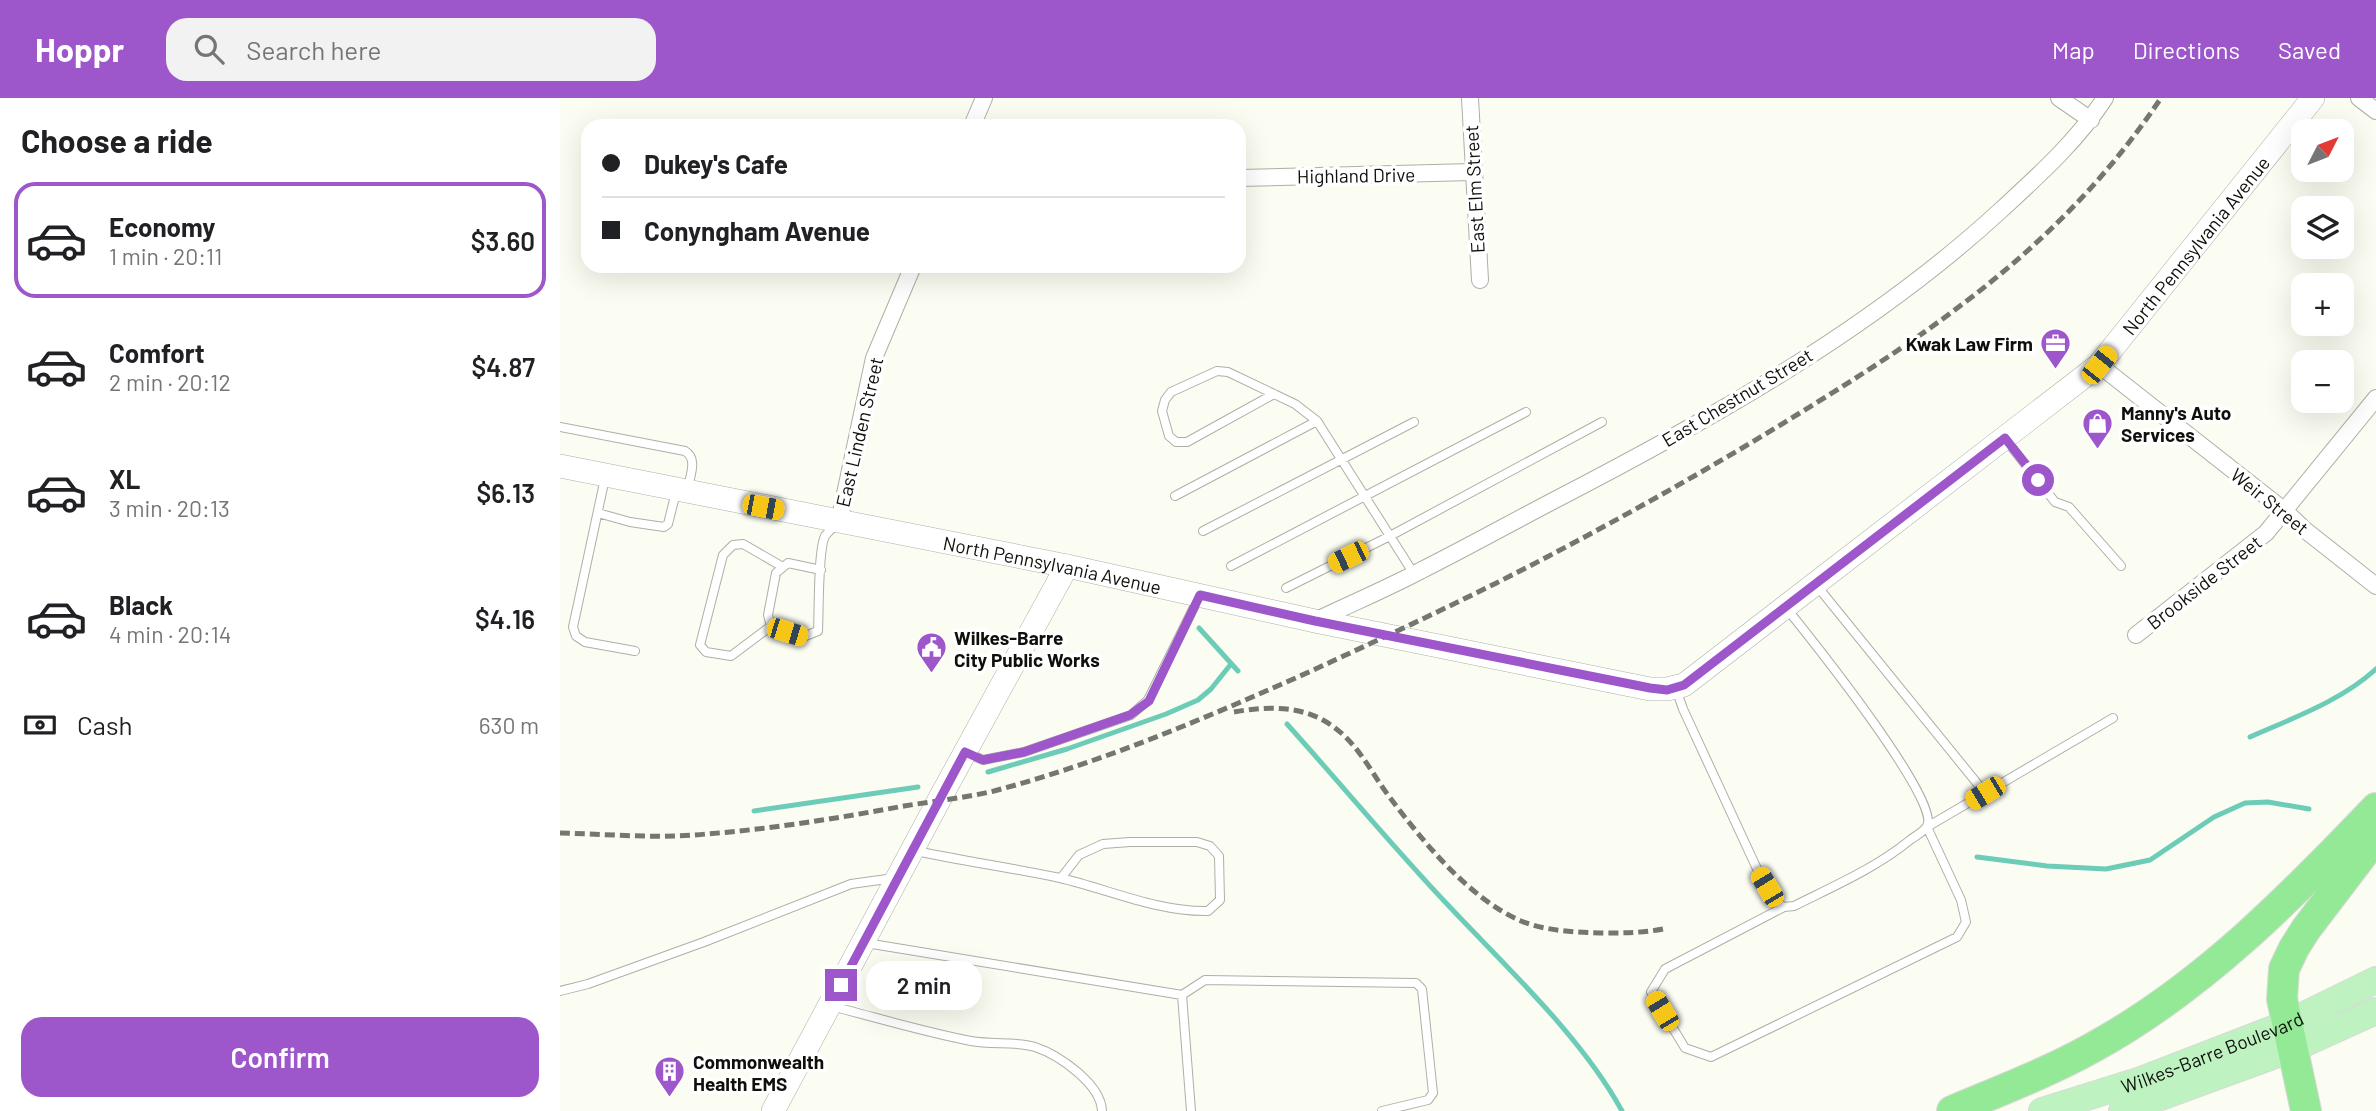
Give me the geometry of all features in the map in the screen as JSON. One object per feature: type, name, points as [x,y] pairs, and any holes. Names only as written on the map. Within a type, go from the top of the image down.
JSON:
[{"type":"highway","points":[[1952,1111],[2063,1063],[2140,1019],[2184,989],[2278,908],[2376,808]]},
{"type":"highway","points":[[2306,1111],[2282,999],[2284,969],[2294,948],[2376,836]]},
{"type":"main road","name":"Wilkes-Barre Boulevard","points":[[2122,1111],[2289,1037],[2376,980]]},
{"type":"main road","name":"Wilkes-Barre Boulevard","points":[[2042,1111],[2376,1010]]},
{"type":"street","points":[[975,119],[984,98]]},
{"type":"street","name":"East Elm Street","points":[[1470,98],[1480,280]]},
{"type":"street","points":[[2059,98],[2091,120]]},
{"type":"street","name":"East Chestnut Street","points":[[1315,621],[1414,574],[1611,471],[1710,416],[1895,299],[1960,248],[2043,171],[2091,120],[2105,98]]},
{"type":"street","name":"North Pennsylvania Avenue","points":[[560,466],[1067,566],[1315,621],[1667,690],[1684,685],[2099,365],[2313,98]]},
{"type":"street","points":[[2359,98],[2376,111]]},
{"type":"street","name":"Highland Drive","points":[[1246,178],[1472,172]]},
{"type":"street","name":"East Linden Street","points":[[839,522],[874,358],[910,273]]},
{"type":"street","name":"Weir Street","points":[[2099,365],[2376,586]]},
{"type":"street","name":"Brookside Street","points":[[2136,635],[2266,533],[2376,398]]},
{"type":"street","points":[[773,1111],[1067,566]]},
{"type":"lane","points":[[1274,394],[1187,442],[1176,442],[1169,436],[1162,411],[1171,392],[1217,370],[1228,372],[1295,404],[1317,421],[1414,574]]},
{"type":"lane","points":[[1231,566],[1526,412]]},
{"type":"lane","points":[[1175,496],[1317,421]]},
{"type":"lane","points":[[1203,531],[1414,422]]},
{"type":"lane","points":[[1286,588],[1390,536],[1602,422]]},
{"type":"lane","points":[[560,427],[685,451],[693,460],[668,524],[664,527],[630,522],[598,513]]},
{"type":"lane","points":[[2005,438],[2055,502],[2068,507],[2121,566]]},
{"type":"lane","points":[[606,475],[573,627],[576,636],[585,642],[635,650]]},
{"type":"lane","points":[[771,626],[803,637],[818,631],[824,538],[839,522]]},
{"type":"lane","points":[[771,626],[731,656],[706,652],[700,645],[723,555],[733,545],[743,544],[783,567]]},
{"type":"lane","points":[[771,626],[768,615],[776,573],[788,564],[821,570]]},
{"type":"lane","points":[[1815,584],[1985,793]]},
{"type":"lane","points":[[965,752],[983,760],[1024,752],[1130,715],[1149,701],[1200,595]]},
{"type":"lane","points":[[1785,607],[1876,725],[1924,803],[1929,818],[1927,827],[1961,900],[1966,922],[1957,937],[1711,1057],[1685,1048],[1651,992],[1665,969],[1784,907],[1794,906],[1888,858],[1927,827],[2113,718]]},
{"type":"lane","points":[[1676,687],[1683,709],[1758,871],[1777,902],[1784,907]]},
{"type":"lane","points":[[913,851],[1061,878],[1149,903],[1196,911],[1208,911],[1220,900],[1219,856],[1210,846],[1197,842],[1103,844],[1079,855],[1061,878]]},
{"type":"lane","points":[[560,991],[588,984],[704,942],[851,884],[898,877]]},
{"type":"lane","points":[[863,943],[1182,996],[1205,980],[1416,983],[1422,989],[1433,1093],[1428,1100],[1382,1111]]},
{"type":"lane","points":[[1182,996],[1191,1111]]},
{"type":"lane","points":[[829,1006],[974,1041],[1034,1047],[1065,1062],[1091,1085],[1102,1111]]},
{"type":"waterway","points":[[1199,628],[1238,671]]},
{"type":"waterway","points":[[988,772],[1067,749],[1198,700],[1211,689],[1231,664]]},
{"type":"waterway","points":[[2250,737],[2332,700],[2376,669]]},
{"type":"waterway","points":[[1287,724],[1427,882],[1564,1029],[1586,1056],[1622,1111]]},
{"type":"waterway","points":[[754,811],[918,787]]},
{"type":"waterway","points":[[1977,857],[2047,866],[2106,869],[2150,860],[2214,817],[2245,803],[2268,802],[2309,809]]},
{"type":"railway","points":[[560,833],[670,836],[731,832],[805,823],[983,793],[1114,753],[1309,672],[1488,587],[1615,520],[1783,423],[1915,339],[2006,270],[2048,232],[2126,147],[2161,98]]},
{"type":"railway","points":[[1234,712],[1284,709],[1320,718],[1331,725],[1357,750],[1404,816],[1449,868],[1484,899],[1521,921],[1550,929],[1580,932],[1663,929]]},
{"type":"place","name":"Kwak Law Firm","points":[[2056,370]]},
{"type":"place","name":"Manny's Auto Services","points":[[2098,450]]},
{"type":"place","name":"Wilkes-Barre City Public Works","points":[[931,675]]},
{"type":"place","name":"Commonwealth Health EMS","points":[[670,1099]]},
{"type":"route","points":[[841,985],[965,752],[983,760],[1024,752],[1130,715],[1149,701],[1200,595],[1315,621],[1667,690],[1684,685],[2005,438],[2038,480]]}]
